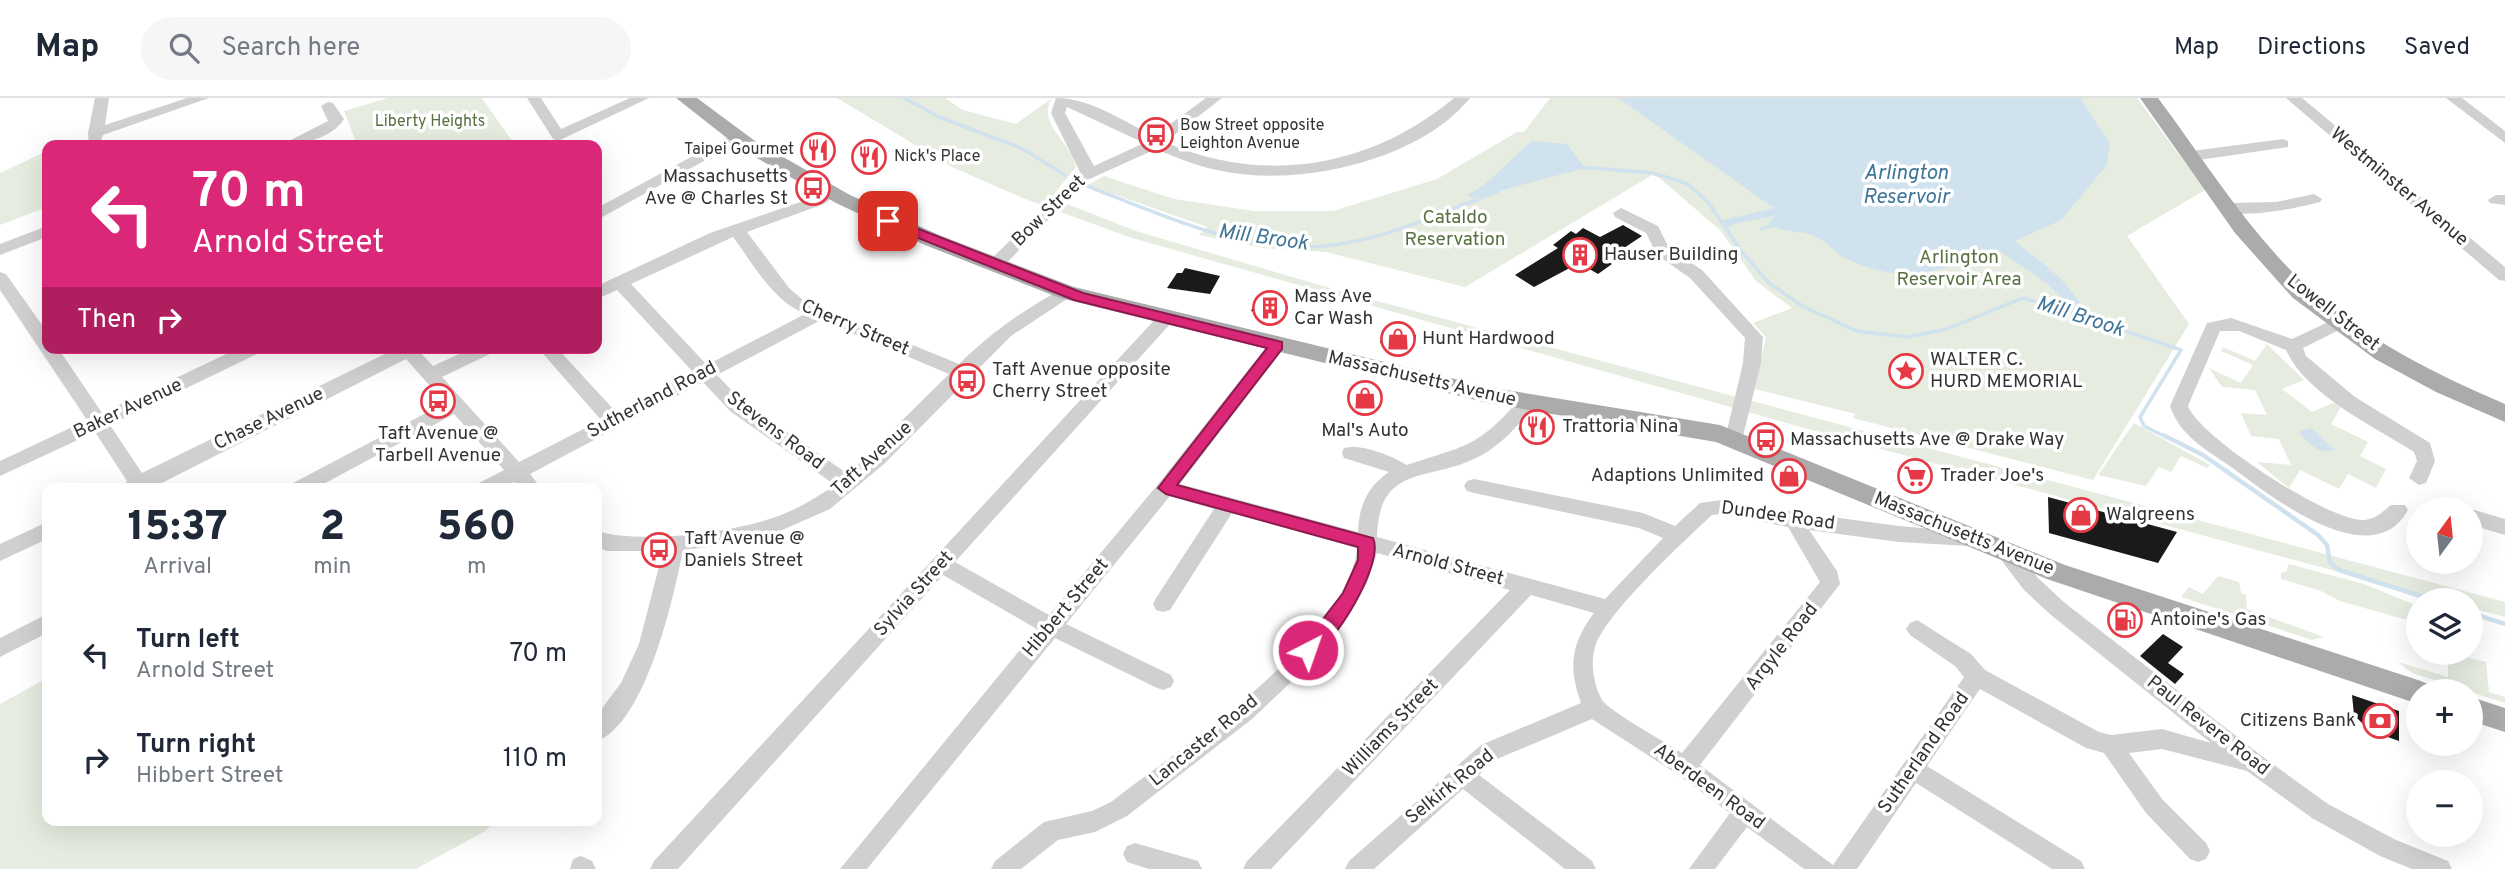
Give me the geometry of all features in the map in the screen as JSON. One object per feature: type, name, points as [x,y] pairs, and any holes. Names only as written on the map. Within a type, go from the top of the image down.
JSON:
[{"type":"main road","name":"Massachusetts Avenue","points":[[685,98],[737,137],[832,192],[913,232],[1068,293],[1526,403],[1700,430],[1736,428],[1971,538],[2056,572],[2406,688]]},
{"type":"main road","name":"Lowell Street","points":[[2150,98],[2276,269],[2339,323],[2405,365],[2505,414]]},
{"type":"main road","points":[[2483,713],[2505,720]]},
{"type":"street","points":[[94,139],[102,98]]},
{"type":"street","points":[[94,139],[202,98]]},
{"type":"street","points":[[534,98],[558,136],[642,98]]},
{"type":"street","name":"Bow Street","points":[[995,265],[1059,197],[1088,173],[1156,143],[1215,98]]},
{"type":"street","points":[[1088,173],[1083,156],[1063,127],[1058,113],[1063,99],[1195,159],[1231,168],[1276,172],[1318,169],[1362,157],[1439,118],[1463,98]]},
{"type":"street","name":"Westminster Avenue","points":[[2293,98],[2505,276]]},
{"type":"street","points":[[2453,98],[2505,138]]},
{"type":"street","points":[[299,140],[334,124],[337,118],[328,106]]},
{"type":"street","points":[[602,212],[737,137]]},
{"type":"street","points":[[2192,156],[2283,144]]},
{"type":"street","points":[[602,290],[736,229],[818,201],[832,192]]},
{"type":"street","points":[[2230,208],[2276,207],[2314,199]]},
{"type":"street","points":[[1621,212],[1652,230],[1670,257],[1696,274],[1751,332],[1755,343],[1736,428]]},
{"type":"street","name":"Cherry Street","points":[[736,229],[790,299],[819,314],[963,373]]},
{"type":"street","points":[[0,250],[42,233]]},
{"type":"street","points":[[0,278],[42,338]]},
{"type":"street","name":"Stevens Road","points":[[619,282],[736,406],[848,484]]},
{"type":"street","name":"Taft Avenue","points":[[602,541],[674,545],[736,535],[795,518],[848,484],[1005,332],[1068,293]]},
{"type":"street","name":"Sutherland Road","points":[[496,483],[819,314]]},
{"type":"street","name":"Sylvia Street","points":[[662,869],[1165,318]]},
{"type":"street","points":[[2293,346],[2339,323]]},
{"type":"street","points":[[2398,510],[2388,523],[2376,526],[2339,523],[2311,514],[2217,447],[2183,417],[2179,406],[2215,325],[2235,324],[2293,346],[2300,363],[2319,380],[2423,448],[2426,461],[2420,478]]},
{"type":"street","name":"Hibbert Street","points":[[852,869],[1166,488],[1277,345]]},
{"type":"street","points":[[53,354],[99,422],[135,483]]},
{"type":"street","name":"Baker Avenue","points":[[0,469],[99,422],[227,354]]},
{"type":"street","name":"Chase Avenue","points":[[145,483],[399,354]]},
{"type":"street","points":[[411,354],[527,483]]},
{"type":"street","points":[[429,375],[475,354]]},
{"type":"street","points":[[552,354],[612,421]]},
{"type":"street","name":"Lancaster Road","points":[[1003,869],[1052,830],[1095,821],[1119,809],[1275,684],[1324,634],[1350,596],[1366,560],[1372,500],[1393,477],[1472,452],[1507,425],[1526,403]]},
{"type":"street","points":[[309,483],[456,405]]},
{"type":"street","points":[[1351,453],[1389,463],[1404,472]]},
{"type":"street","points":[[1474,485],[1643,521],[1678,536]]},
{"type":"street","name":"Arnold Street","points":[[1166,488],[1608,608]]},
{"type":"street","points":[[1163,604],[1227,505]]},
{"type":"street","name":"Dundee Road","points":[[1594,708],[1585,683],[1582,663],[1586,643],[1608,608],[1618,601],[1678,536],[1712,507],[1899,534],[1971,538]]},
{"type":"street","name":"Argyle Road","points":[[1685,767],[1830,584],[1830,577],[1800,534],[1796,519]]},
{"type":"street","points":[[2483,521],[2505,527]]},
{"type":"street","points":[[0,553],[42,532]]},
{"type":"street","points":[[602,726],[614,713],[642,668],[660,617],[674,545]]},
{"type":"street","name":"Paul Revere Road","points":[[2005,552],[2031,584],[2058,609],[2255,764],[2351,830],[2440,869]]},
{"type":"street","points":[[941,564],[1051,626],[1163,681]]},
{"type":"street","points":[[2056,572],[2058,609]]},
{"type":"street","name":"Williams Street","points":[[1255,869],[1527,586]]},
{"type":"street","points":[[0,648],[42,626]]},
{"type":"street","points":[[1917,629],[1963,660],[1977,676]]},
{"type":"street","name":"Sutherland Road","points":[[1843,869],[1977,676],[2094,741],[2111,745]]},
{"type":"street","name":"Aberdeen Road","points":[[1594,708],[1685,767],[1823,869]]},
{"type":"street","name":"Selkirk Road","points":[[1357,869],[1489,752],[1594,708]]},
{"type":"street","points":[[2198,851],[2154,806],[2111,745],[2145,739],[2162,740],[2255,764]]},
{"type":"street","points":[[1912,769],[2073,869]]},
{"type":"street","points":[[1462,775],[1584,869]]},
{"type":"street","points":[[1701,869],[1744,813]]},
{"type":"street","points":[[1135,854],[1190,869]]},
{"type":"green space","name":"Liberty Heights","points":[[388,98],[482,98],[511,140],[355,140],[344,111]]},
{"type":"green space","points":[[837,98],[945,98],[963,110],[1016,124],[1052,98],[1048,107],[1051,125],[1076,167],[1055,193],[1067,204],[1136,231],[1343,292],[2453,588],[2406,590],[1851,441],[1132,238],[1025,199],[952,167]]},
{"type":"green space","name":"Arlington Reservoir Area","points":[[1550,98],[2137,98],[2205,190],[2127,236],[2189,324],[2093,480],[1853,418],[1856,414],[1755,389],[1766,337],[1753,323],[1792,308],[1756,281],[1720,230],[1658,177],[1652,175],[1465,287],[1326,252],[1263,248],[1199,235],[1207,227],[1088,185],[1104,176],[1174,199],[1254,211],[1333,211],[1437,179],[1517,132],[1524,132]]},
{"type":"green space","points":[[42,153],[42,209],[0,225],[0,173]]},
{"type":"green space","points":[[2267,344],[2304,380],[2282,389],[2312,412],[2335,402],[2341,407],[2331,424],[2368,442],[2360,456],[2386,469],[2376,488],[2348,474],[2339,489],[2300,470],[2289,488],[2257,462],[2291,465],[2279,439],[2251,436],[2241,413],[2267,415],[2255,390],[2222,387],[2209,368],[2241,383],[2253,365],[2221,351],[2223,347],[2255,361]]},
{"type":"green space","points":[[2134,423],[2210,465],[2207,468],[2181,456],[2171,472],[2159,467],[2146,486],[2098,475]]},
{"type":"green space","points":[[2289,564],[2364,584],[2406,601],[2406,620],[2340,601],[2321,591],[2281,579],[2281,573],[2286,572]]},
{"type":"green space","points":[[2218,576],[2239,582],[2241,593],[2246,595],[2247,609],[2324,637],[2312,640],[2181,597],[2189,587],[2203,594]]},
{"type":"green space","points":[[2483,596],[2505,602],[2505,617],[2483,611]]},
{"type":"green space","points":[[2483,661],[2486,662],[2489,692],[2505,697],[2505,703],[2483,696],[2483,679],[2431,679],[2412,673],[2398,662],[2448,677],[2448,665],[2483,665]]},
{"type":"green space","points":[[42,681],[42,826],[490,826],[416,869],[0,869],[0,704]]},
{"type":"water","name":"Arlington Reservoir","points":[[1618,98],[2080,98],[2110,144],[2107,165],[2061,220],[2015,241],[2065,284],[2074,294],[2087,318],[2075,312],[2046,283],[1996,249],[1939,269],[1903,274],[1866,267],[1845,258],[1818,238],[1773,226],[1768,223],[1775,216],[1737,223],[1725,229],[1720,221],[1774,208]]},
{"type":"water","points":[[1532,141],[1567,144],[1585,168],[1472,198],[1467,195],[1493,177]]},
{"type":"water","points":[[2311,428],[2335,450],[2320,450],[2300,434],[2300,431]]},
{"type":"building","name":"Hauser Building","points":[[1623,225],[1642,236],[1606,260],[1612,264],[1598,274],[1579,263],[1534,287],[1515,275],[1558,248],[1553,245],[1571,231],[1576,234],[1583,228],[1600,237]]},
{"type":"building","points":[[1185,268],[1220,276],[1210,294],[1167,288],[1177,273],[1182,273]]},
{"type":"building","name":"Mass Ave Car Wash","points":[[1258,296],[1282,301],[1280,304],[1288,306],[1282,318],[1251,311]]},
{"type":"building","name":"Hunt Hardwood","points":[[1383,330],[1416,335],[1414,347],[1380,343]]},
{"type":"building","name":"Trattoria Nina","points":[[1537,418],[1548,420],[1546,434],[1518,429]]},
{"type":"building","name":"Walgreens","points":[[2048,497],[2177,532],[2158,563],[2049,533]]},
{"type":"building","name":"Antoine's Gas","points":[[2116,611],[2136,618],[2134,629],[2114,621]]},
{"type":"building","points":[[2163,634],[2183,647],[2168,663],[2184,674],[2175,684],[2140,656]]},
{"type":"building","name":"Citizens Bank","points":[[2352,695],[2399,711],[2399,741],[2371,731],[2364,725],[2354,715]]},
{"type":"waterway","points":[[904,98],[939,117],[1021,148],[1065,175]]},
{"type":"waterway","name":"Mill Brook","points":[[1579,167],[1653,173],[1688,184],[1708,202],[1741,251],[1769,283],[1804,307],[1857,331],[1907,337],[1944,330],[2023,298],[2076,314]]},
{"type":"waterway","name":"Mill Brook","points":[[1087,186],[1220,235],[1303,247],[1328,246],[1378,236],[1498,191]]},
{"type":"waterway","points":[[1762,229],[1771,226]]},
{"type":"waterway","name":"Mill Brook","points":[[2084,317],[2181,350],[2140,417],[2144,426],[2166,437]]},
{"type":"waterway","name":"Mill Brook","points":[[2163,435],[2203,455],[2318,535],[2327,545],[2330,563],[2339,570],[2406,591]]},
{"type":"waterway","name":"Mill Brook","points":[[2483,617],[2505,624]]},
{"type":"place","name":"Bow Street opposite Leighton Avenue","points":[[1156,135]]},
{"type":"place","name":"Taipei Gourmet","points":[[818,150]]},
{"type":"place","name":"Nick's Place","points":[[869,157]]},
{"type":"place","name":"Massachusetts Ave @ Charles St","points":[[813,188]]},
{"type":"place","name":"Hauser Building","points":[[1580,255]]},
{"type":"place","name":"Mass Ave Car Wash","points":[[1270,308]]},
{"type":"place","name":"Hunt Hardwood","points":[[1398,339]]},
{"type":"place","name":"WALTER C. HURD MEMORIAL","points":[[1906,371]]},
{"type":"place","name":"Taft Avenue opposite Cherry Street","points":[[967,381]]},
{"type":"place","name":"Mal's Auto","points":[[1365,398]]},
{"type":"place","name":"Taft Avenue @ Tarbell Avenue","points":[[438,401]]},
{"type":"place","name":"Trattoria Nina","points":[[1537,427]]},
{"type":"place","name":"Massachusetts Ave @ Drake Way","points":[[1766,440]]},
{"type":"place","name":"Adaptions Unlimited","points":[[1789,476]]},
{"type":"place","name":"Trader Joe's","points":[[1915,476]]},
{"type":"place","name":"Walgreens","points":[[2081,515]]},
{"type":"place","name":"Taft Avenue @ Daniels Street","points":[[659,550]]},
{"type":"place","name":"Antoine's Gas","points":[[2125,620]]},
{"type":"place","name":"Citizens Bank","points":[[2380,721]]},
{"type":"route","points":[[888,221],[1079,297],[1277,345],[1166,488],[1367,542],[1366,560],[1350,596],[1324,634],[1308,650]]},
{"type":"park label","name":"Cataldo Reservation","points":[[1455,229]]}]
